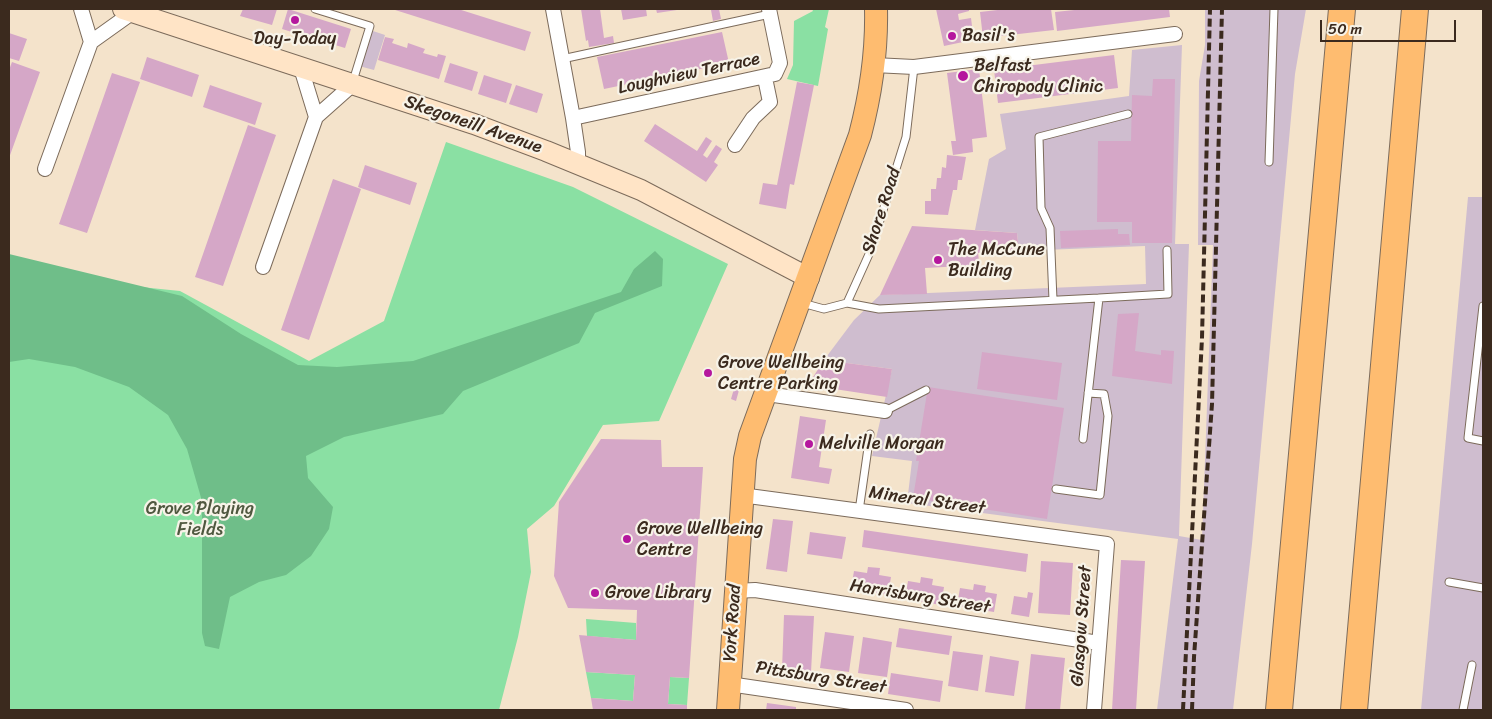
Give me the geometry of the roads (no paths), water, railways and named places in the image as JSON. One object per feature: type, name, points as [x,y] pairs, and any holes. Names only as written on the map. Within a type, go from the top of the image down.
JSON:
[{"type":"highway","points":[[1279,710],[1342,9]]},
{"type":"highway","points":[[1354,710],[1415,9]]},
{"type":"main road","points":[[809,278],[860,135],[874,65],[876,9]]},
{"type":"main road","name":"York Road","points":[[728,710],[742,494],[747,448],[809,278]]},
{"type":"street","points":[[81,9],[91,42]]},
{"type":"street","points":[[551,9],[573,118],[578,163]]},
{"type":"street","points":[[46,170],[91,42],[128,10]]},
{"type":"street","name":"Skegoneill Avenue","points":[[128,10],[514,138],[578,163],[641,190],[809,278]]},
{"type":"street","name":"Loughview Terrace","points":[[573,118],[765,78],[775,74],[780,63],[770,12]]},
{"type":"street","points":[[874,65],[914,67],[1175,34]]},
{"type":"street","points":[[301,68],[316,117]]},
{"type":"street","points":[[736,145],[754,118],[770,102],[765,78]]},
{"type":"street","points":[[263,266],[316,117],[352,84]]},
{"type":"street","points":[[767,394],[885,411]]},
{"type":"street","name":"Mineral Street","points":[[742,494],[1107,544]]},
{"type":"street","name":"Glasgow Street","points":[[1094,710],[1107,544]]},
{"type":"street","name":"Harrisburg Street","points":[[735,591],[754,590],[1099,643]]},
{"type":"street","name":"Pittsburg Street","points":[[729,684],[906,710]]},
{"type":"lane","points":[[315,9],[370,26],[352,84]]},
{"type":"lane","points":[[1269,162],[1274,9]]},
{"type":"lane","points":[[562,59],[770,12]]},
{"type":"lane","name":"Shore Road","points":[[847,303],[870,252],[906,137],[914,67]]},
{"type":"lane","points":[[1053,300],[1050,228],[1041,208],[1039,137],[1128,114]]},
{"type":"lane","points":[[800,302],[824,309],[847,303],[879,309],[1168,294],[1167,250]]},
{"type":"lane","points":[[1083,438],[1099,298]]},
{"type":"lane","points":[[1483,306],[1468,438],[1483,440]]},
{"type":"lane","points":[[885,411],[926,390]]},
{"type":"lane","points":[[1056,489],[1100,494],[1108,416],[1104,394],[1088,392]]},
{"type":"lane","points":[[859,511],[870,434]]},
{"type":"lane","points":[[1449,582],[1483,588]]},
{"type":"lane","points":[[1463,710],[1472,665]]},
{"type":"railway","points":[[1183,710],[1202,338],[1210,9]]},
{"type":"railway","points":[[1192,710],[1212,404],[1222,9]]},
{"type":"place","name":"Day-Today","points":[[295,20]]},
{"type":"place","name":"Basil's","points":[[952,36]]},
{"type":"place","name":"Belfast Chiropody Clinic","points":[[963,76]]},
{"type":"place","name":"The McCune Building","points":[[938,260]]},
{"type":"place","name":"Grove Wellbeing Centre Parking","points":[[708,373]]},
{"type":"place","name":"Melville Morgan","points":[[809,444]]},
{"type":"place","name":"Grove Wellbeing Centre","points":[[627,539]]},
{"type":"place","name":"Grove Library","points":[[595,593]]},
{"type":"park label","name":"Grove Playing Fields","points":[[200,519]]}]
